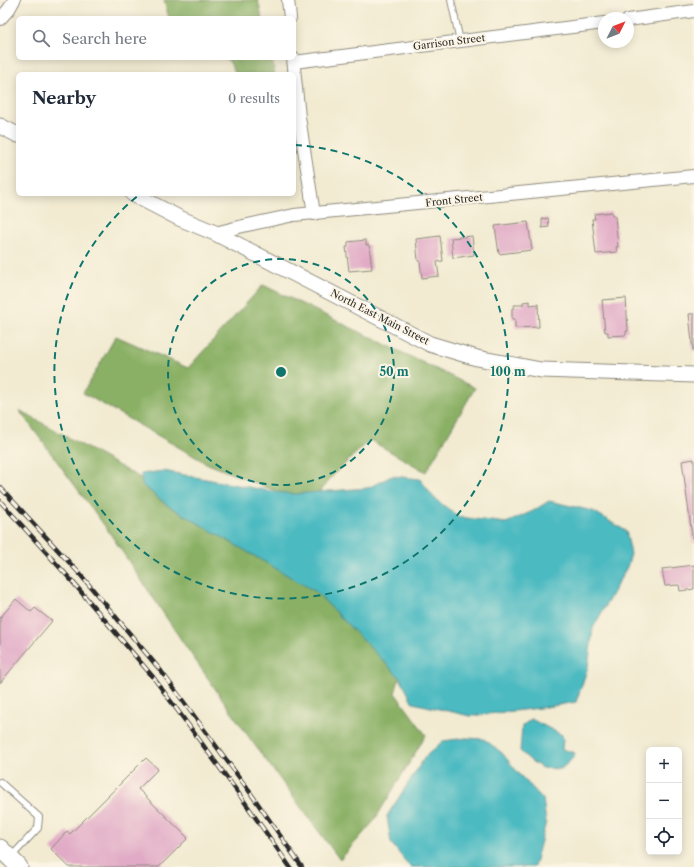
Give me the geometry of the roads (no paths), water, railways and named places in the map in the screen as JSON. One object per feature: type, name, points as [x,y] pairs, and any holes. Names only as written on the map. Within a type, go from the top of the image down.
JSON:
[{"type":"street","points":[[0,19],[14,0]]},
{"type":"street","points":[[288,0],[290,16]]},
{"type":"street","points":[[634,19],[694,11]]},
{"type":"street","name":"Garrison Street","points":[[296,60],[598,24]]},
{"type":"street","points":[[294,60],[295,72]]},
{"type":"street","points":[[296,83],[299,117],[314,214]]},
{"type":"street","points":[[0,126],[16,134]]},
{"type":"street","name":"Front Street","points":[[215,233],[294,215],[694,176]]},
{"type":"street","name":"North East Main Street","points":[[137,196],[179,218],[215,233],[430,344],[476,358],[541,370],[694,374]]},
{"type":"lane","points":[[451,0],[460,41]]},
{"type":"lane","points":[[0,782],[39,817],[38,828],[10,858]]},
{"type":"water","points":[[163,471],[269,491],[293,494],[368,488],[392,476],[420,479],[434,498],[459,517],[506,523],[533,511],[549,501],[593,511],[626,531],[631,554],[627,567],[593,628],[588,667],[576,702],[540,708],[470,716],[413,703],[400,678],[316,592],[167,505],[142,485],[141,474]]},
{"type":"water","points":[[531,719],[562,735],[562,749],[575,753],[572,759],[561,769],[542,768],[520,751],[522,726]]},
{"type":"water","points":[[466,738],[484,739],[502,753],[520,775],[543,799],[546,822],[534,867],[410,867],[391,843],[387,816],[425,757],[443,741]]},
{"type":"railway","points":[[0,487],[79,573],[161,671],[247,788],[302,867]]},
{"type":"railway","points":[[0,501],[71,580],[153,677],[239,794],[290,867]]}]
